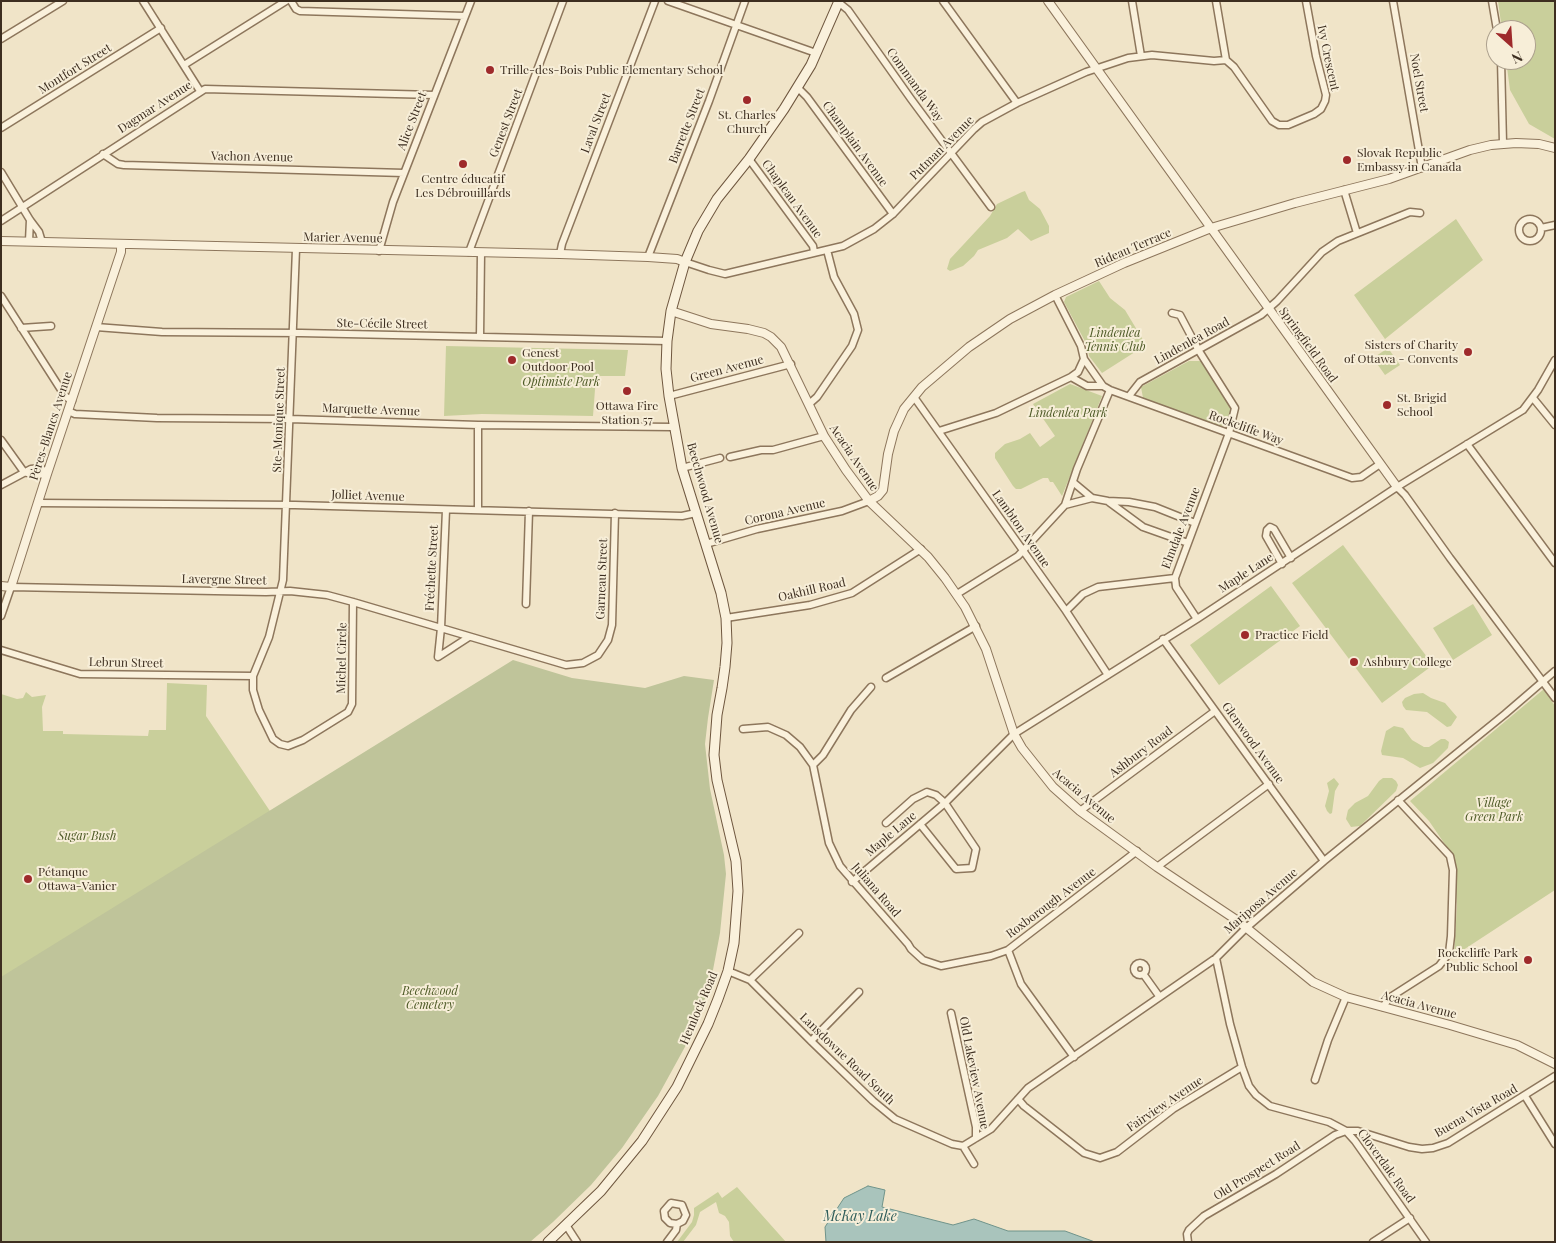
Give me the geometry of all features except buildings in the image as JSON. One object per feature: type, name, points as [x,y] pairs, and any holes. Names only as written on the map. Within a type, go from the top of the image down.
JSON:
[{"type":"main road","name":"Beechwood Avenue","points":[[714,736],[724,674],[726,618],[723,599],[682,468],[673,427],[666,369],[671,311],[685,262],[710,211],[733,178],[749,160],[798,87],[816,54],[838,2]]},
{"type":"main road","name":"Hemlock Road","points":[[548,1242],[601,1191],[642,1141],[677,1087],[708,1024],[728,971],[734,943],[738,891],[736,861],[717,780],[714,736]]},
{"type":"street","points":[[1,39],[63,1]]},
{"type":"street","points":[[143,1],[200,91]]},
{"type":"street","points":[[184,65],[286,1]]},
{"type":"street","points":[[291,1],[296,9],[300,11],[465,16]]},
{"type":"street","name":"Alice Street","points":[[379,251],[381,239],[404,172],[471,1]]},
{"type":"street","name":"Genest Street","points":[[469,252],[563,1]]},
{"type":"street","name":"Laval Street","points":[[560,254],[562,244],[655,1]]},
{"type":"street","points":[[668,1],[816,54]]},
{"type":"street","name":"Barrette Street","points":[[648,257],[709,101],[745,1]]},
{"type":"street","points":[[943,1],[1017,103]]},
{"type":"street","name":"Springfield Road","points":[[1048,1],[1397,488],[1405,495],[1555,698]]},
{"type":"street","points":[[1132,1],[1141,56]]},
{"type":"street","points":[[1216,1],[1226,60]]},
{"type":"street","name":"Ivy Crescent","points":[[1226,60],[1234,67],[1272,121],[1279,125],[1288,125],[1321,109],[1326,95],[1316,56],[1306,1]]},
{"type":"street","name":"Noel Street","points":[[1393,1],[1422,168]]},
{"type":"street","points":[[1492,1],[1495,20]]},
{"type":"street","name":"Commanda Way","points":[[838,2],[848,10],[991,207]]},
{"type":"street","name":"Montfort Street","points":[[1,128],[161,28]]},
{"type":"street","name":"Putman Avenue","points":[[685,262],[725,274],[843,246],[874,229],[893,214],[982,122],[1017,103],[1086,72],[1128,58],[1152,55],[1214,61],[1226,60]]},
{"type":"street","points":[[1501,70],[1503,143]]},
{"type":"street","name":"Champlain Avenue","points":[[798,87],[893,214]]},
{"type":"street","name":"Dagmar Avenue","points":[[1,221],[200,91],[213,88],[434,94]]},
{"type":"street","name":"Rideau Terrace","points":[[869,501],[883,490],[888,454],[894,431],[904,409],[932,377],[969,347],[1010,319],[1055,295],[1124,263],[1211,228],[1422,168],[1470,150],[1503,143],[1531,143],[1555,148]]},
{"type":"street","name":"Vachon Avenue","points":[[103,154],[118,164],[124,165],[404,172]]},
{"type":"street","name":"Chapleau Avenue","points":[[749,160],[813,246],[814,252]]},
{"type":"street","points":[[1,172],[39,232],[42,242]]},
{"type":"street","points":[[1344,190],[1357,233]]},
{"type":"street","name":"Lindenlea Road","points":[[1129,396],[1140,382],[1261,316],[1322,252],[1338,241],[1410,212],[1420,213]]},
{"type":"street","points":[[28,241],[30,220]]},
{"type":"street","points":[[1541,228],[1555,225]]},
{"type":"street","name":"Marier Avenue","points":[[1,241],[560,254],[648,257],[677,259],[685,262]]},
{"type":"street","name":"Pères-Blancs Avenue","points":[[1,616],[121,252],[122,244]]},
{"type":"street","name":"Ste-Monique Street","points":[[280,592],[283,580],[287,505],[296,249]]},
{"type":"street","name":"Chapleau Avenue","points":[[809,404],[817,397],[852,346],[858,330],[854,314],[834,277],[827,250]]},
{"type":"street","points":[[480,337],[481,252]]},
{"type":"street","points":[[957,594],[1018,556],[1065,505],[1106,388],[1084,360],[1081,346],[1055,295]]},
{"type":"street","points":[[1,296],[65,396],[72,401]]},
{"type":"street","name":"Acacia Avenue","points":[[671,311],[711,324],[764,333],[776,341],[791,364],[824,436],[846,470],[869,501],[921,549],[957,594],[976,626],[996,676],[1014,734],[1052,787],[1080,811],[1246,928],[1313,982],[1346,997],[1517,1045],[1555,1064]]},
{"type":"street","name":"Elmdale Avenue","points":[[1066,611],[1083,594],[1098,587],[1175,578],[1229,433],[1235,408],[1234,404],[1199,351],[1180,315],[1172,313]]},
{"type":"street","points":[[21,328],[51,326]]},
{"type":"street","name":"Ste-Cécile Street","points":[[96,327],[162,332],[667,341]]},
{"type":"street","points":[[938,431],[996,414],[1071,378],[1078,372],[1084,360]]},
{"type":"street","name":"Maple Lane","points":[[852,882],[945,803],[1014,734],[1282,564],[1397,488],[1523,410],[1533,398],[1555,360]]},
{"type":"street","name":"Green Avenue","points":[[668,396],[791,364]]},
{"type":"street","name":"Rockcliffe Way","points":[[1071,378],[1087,386],[1106,388],[1129,396],[1352,478],[1361,477],[1380,464]]},
{"type":"street","name":"Lambton Avenue","points":[[914,397],[1066,611],[1108,675]]},
{"type":"street","points":[[1533,398],[1555,426]]},
{"type":"street","name":"Marquette Avenue","points":[[68,411],[75,414],[157,418],[673,427]]},
{"type":"street","points":[[478,425],[478,509]]},
{"type":"street","points":[[730,457],[761,450],[773,450],[824,436]]},
{"type":"street","points":[[1,440],[24,472]]},
{"type":"street","points":[[1467,444],[1555,563]]},
{"type":"street","points":[[682,468],[720,458]]},
{"type":"street","points":[[1,485],[31,469],[41,468],[47,474]]},
{"type":"street","points":[[1074,483],[1092,498]]},
{"type":"street","points":[[1065,505],[1092,498],[1129,502],[1155,508],[1195,523]]},
{"type":"street","name":"Corona Avenue","points":[[706,544],[757,529],[842,511],[869,501]]},
{"type":"street","points":[[1108,501],[1143,526],[1188,543]]},
{"type":"street","name":"Jolliet Avenue","points":[[39,503],[287,505],[682,516],[696,513]]},
{"type":"street","name":"Fréchette Street","points":[[441,628],[446,510]]},
{"type":"street","points":[[526,604],[529,511]]},
{"type":"street","name":"Garneau Street","points":[[583,663],[598,655],[608,640],[612,625],[615,513]]},
{"type":"street","points":[[1282,564],[1266,536],[1267,530],[1270,527],[1274,529],[1291,558]]},
{"type":"street","name":"Oakhill Road","points":[[726,618],[810,605],[852,593],[921,549]]},
{"type":"street","points":[[1175,578],[1176,587],[1196,619]]},
{"type":"street","name":"Lavergne Street","points":[[1,586],[290,591],[327,595],[566,665],[583,663]]},
{"type":"street","name":"Michel Circle","points":[[280,592],[269,637],[254,676],[253,690],[259,710],[273,739],[280,744],[288,746],[303,740],[348,712],[352,704],[354,602]]},
{"type":"street","points":[[886,678],[976,626]]},
{"type":"street","points":[[441,628],[438,657],[469,636]]},
{"type":"street","name":"Glenwood Avenue","points":[[1163,639],[1324,861]]},
{"type":"street","name":"Lebrun Street","points":[[1,650],[80,674],[254,676]]},
{"type":"street","name":"Mariposa Avenue","points":[[976,1138],[996,1124],[1028,1088],[1216,958],[1246,928],[1324,861],[1555,671]]},
{"type":"street","points":[[813,765],[823,755],[851,710],[871,687]]},
{"type":"street","name":"Ashbury Road","points":[[1080,811],[1215,710]]},
{"type":"street","name":"Juliana Road","points":[[743,729],[768,727],[786,735],[800,747],[813,765],[829,843],[840,866],[908,944],[910,949],[923,960],[941,966],[991,956],[1008,950]]},
{"type":"street","points":[[1157,867],[1269,784]]},
{"type":"street","name":"Maple Lane","points":[[886,823],[913,800],[927,792],[936,794],[945,803]]},
{"type":"street","points":[[1383,1007],[1389,998],[1439,966],[1449,953],[1451,936],[1453,870],[1450,856],[1398,800]]},
{"type":"street","points":[[920,824],[956,869],[972,868],[976,849],[945,803]]},
{"type":"street","name":"Roxborough Avenue","points":[[1074,1057],[1021,984],[1008,950],[1137,851]]},
{"type":"street","points":[[750,980],[799,933]]},
{"type":"street","name":"Cloverdale Road","points":[[1216,958],[1230,1024],[1242,1067],[1253,1090],[1270,1106],[1329,1122],[1346,1131],[1426,1242]]},
{"type":"street","name":"Lansdowne Road South","points":[[728,971],[750,980],[873,1101],[895,1120],[952,1144],[963,1146]]},
{"type":"street","points":[[1144,974],[1159,996]]},
{"type":"street","points":[[811,1041],[859,992]]},
{"type":"street","points":[[1314,1080],[1346,997]]},
{"type":"street","name":"Old Lakeview Avenue","points":[[951,1013],[976,1127],[976,1138]]},
{"type":"street","name":"Fairview Avenue","points":[[1018,1099],[1024,1106],[1084,1152],[1100,1158],[1116,1152],[1174,1109],[1242,1067]]},
{"type":"street","name":"Buena Vista Road","points":[[1346,1131],[1366,1132],[1422,1150],[1434,1148],[1448,1142],[1555,1076]]},
{"type":"street","points":[[1525,1096],[1555,1144]]},
{"type":"street","name":"Old Prospect Road","points":[[1188,1239],[1189,1230],[1204,1216],[1276,1174],[1335,1135],[1346,1131]]},
{"type":"street","points":[[974,1164],[963,1146],[976,1138]]},
{"type":"street","points":[[1373,1242],[1410,1218]]},
{"type":"street","points":[[667,1242],[676,1230],[677,1224]]},
{"type":"street","points":[[566,1226],[577,1242]]},
{"type":"green space","points":[[1498,1],[1555,1],[1555,139],[1529,124],[1510,90],[1507,70],[1536,70],[1536,20],[1501,20]]},
{"type":"green space","points":[[1025,191],[1029,200],[1040,209],[1049,226],[1049,233],[1031,241],[1018,229],[1007,238],[978,250],[963,266],[950,271],[947,269],[950,259],[990,216],[997,204]]},
{"type":"green space","points":[[1456,219],[1483,260],[1385,339],[1354,295]]},
{"type":"green space","name":"Lindenlea Park","points":[[1099,281],[1110,298],[1125,310],[1146,345],[1102,373],[1089,356],[1088,347],[1064,302],[1066,297]]},
{"type":"green space","name":"Optimiste Park","points":[[446,346],[628,350],[625,376],[596,376],[593,416],[482,414],[444,416]]},
{"type":"green space","points":[[1388,348],[1400,365],[1385,375],[1373,358]]},
{"type":"green space","name":"Lindenlea Park","points":[[1189,361],[1201,361],[1228,399],[1231,406],[1231,417],[1225,425],[1218,427],[1143,398],[1141,387]]},
{"type":"green space","name":"Lindenlea Park","points":[[1070,384],[1102,396],[1062,496],[1048,478],[1043,478],[1021,489],[1016,489],[995,458],[995,453],[1005,444],[1030,433],[1040,447],[1055,436],[1033,404]]},
{"type":"green space","points":[[1343,545],[1433,665],[1382,703],[1292,583]]},
{"type":"green space","name":"Practice Field","points":[[1271,586],[1300,626],[1219,685],[1190,645]]},
{"type":"green space","points":[[1473,604],[1492,635],[1453,660],[1433,628]]},
{"type":"green space","name":"Beechwood Cemetery","points":[[513,660],[572,678],[645,688],[684,676],[714,680],[705,744],[710,789],[724,855],[726,874],[720,933],[709,991],[686,1045],[658,1096],[622,1148],[591,1185],[530,1242],[1,1242],[1,977]]},
{"type":"green space","name":"Sugar Bush","points":[[167,683],[207,685],[206,716],[276,820],[1,987],[1,694],[17,699],[23,698],[26,692],[32,697],[46,695],[42,707],[43,731],[63,731],[63,734],[148,736],[149,730],[166,730]]},
{"type":"green space","name":"Village Green Park","points":[[1544,689],[1555,706],[1555,890],[1454,956],[1457,905],[1453,856],[1429,821],[1410,801]]},
{"type":"green space","points":[[1423,693],[1445,703],[1457,717],[1451,726],[1447,727],[1427,712],[1406,710],[1402,702],[1405,698]]},
{"type":"green space","points":[[1394,726],[1403,728],[1412,740],[1424,747],[1429,747],[1441,739],[1445,739],[1449,742],[1448,748],[1433,763],[1420,768],[1403,758],[1382,755],[1381,751],[1386,731]]},
{"type":"green space","points":[[1334,778],[1339,784],[1335,791],[1332,813],[1330,814],[1325,806],[1329,791],[1327,783]]},
{"type":"green space","points":[[1383,778],[1392,778],[1396,781],[1398,785],[1396,791],[1360,826],[1351,827],[1346,819],[1348,810],[1355,803],[1368,796]]},
{"type":"green space","points":[[737,1187],[786,1242],[734,1242],[730,1236],[729,1222],[725,1216],[719,1213],[716,1202],[700,1212],[696,1225],[683,1242],[677,1242],[692,1222],[694,1208],[718,1192],[722,1198]]},
{"type":"water","name":"McKay Lake","points":[[868,1186],[885,1190],[882,1207],[953,1225],[974,1219],[1008,1231],[1065,1231],[1095,1242],[826,1242],[825,1227],[844,1198]]},
{"type":"place","name":"Trille-des-Bois Public Elementary School","points":[[490,70]]},
{"type":"place","name":"St. Charles Church","points":[[747,100]]},
{"type":"place","name":"Slovak Republic Embassy in Canada","points":[[1347,160]]},
{"type":"place","name":"Centre éducatif Les Débrouillards","points":[[463,164]]},
{"type":"place","name":"Sisters of Charity of Ottawa - Convents","points":[[1468,352]]},
{"type":"place","name":"Genest Outdoor Pool","points":[[512,360]]},
{"type":"place","name":"Ottawa Fire Station 57","points":[[627,391]]},
{"type":"place","name":"St. Brigid School","points":[[1387,405]]},
{"type":"place","name":"Practice Field","points":[[1245,635]]},
{"type":"place","name":"Ashbury College","points":[[1354,662]]},
{"type":"place","name":"Pétanque Ottawa-Vanier","points":[[28,879]]},
{"type":"place","name":"Rockcliffe Park Public School","points":[[1528,960]]},
{"type":"park label","name":"Lindenlea Tennis Club","points":[[1115,340]]}]
